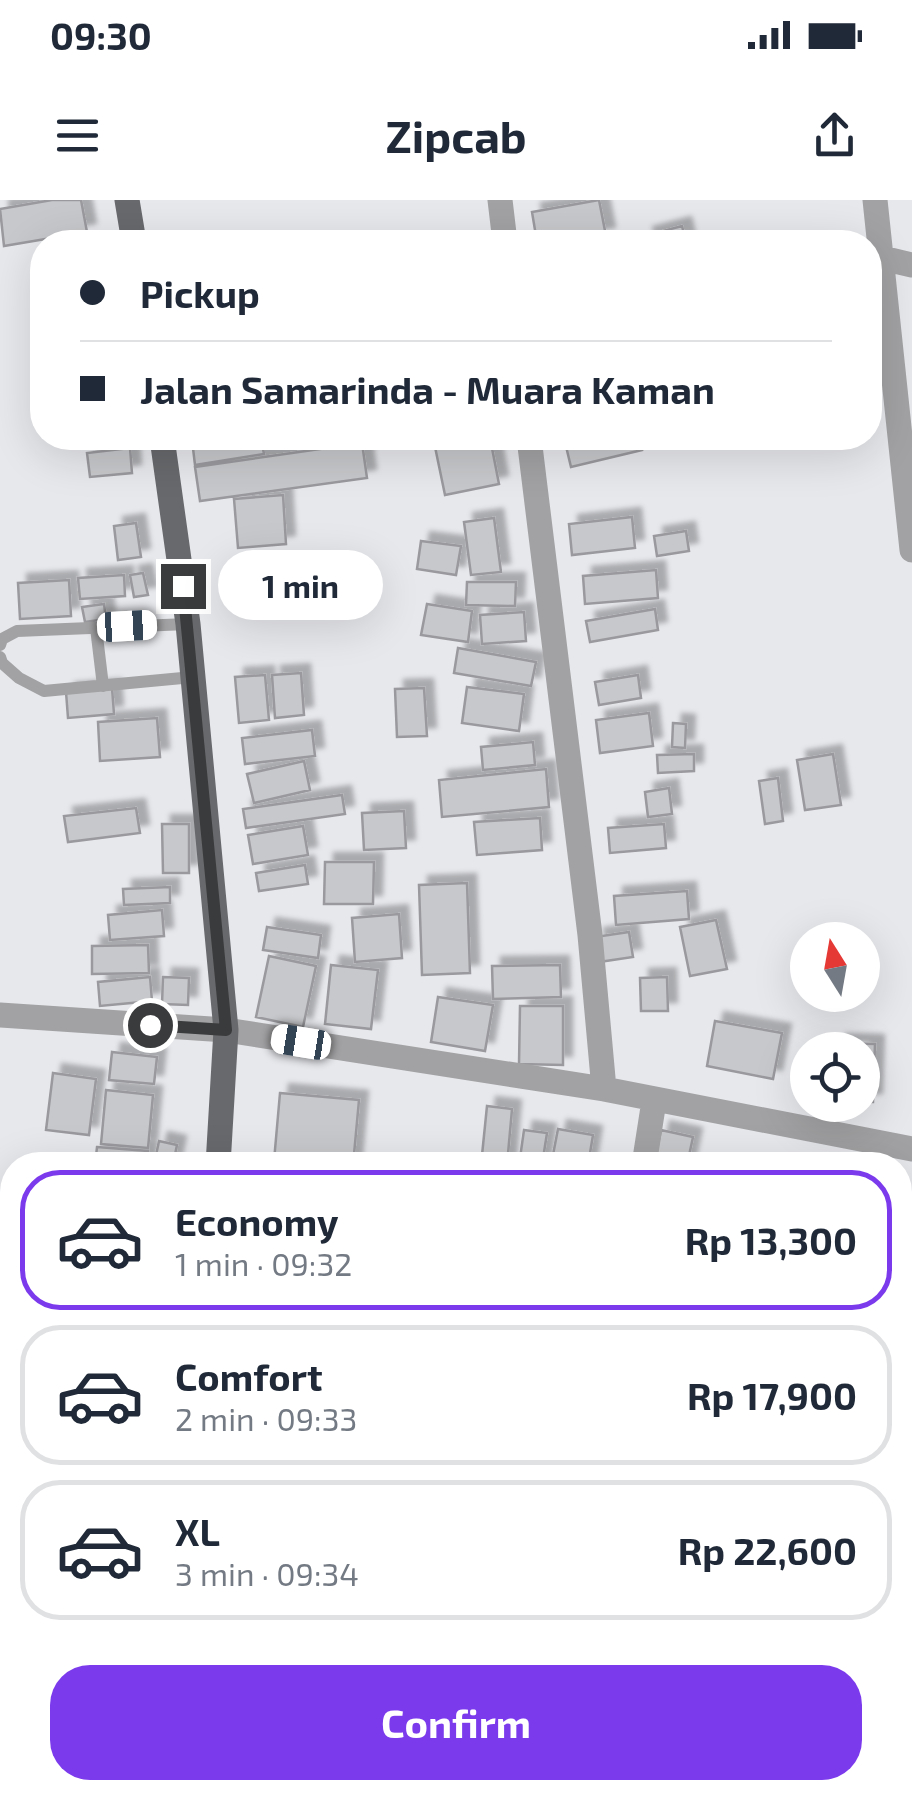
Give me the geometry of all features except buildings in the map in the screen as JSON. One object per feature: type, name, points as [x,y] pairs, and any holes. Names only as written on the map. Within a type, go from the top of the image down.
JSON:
[{"type":"main road","points":[[127,200],[132,230]]},
{"type":"main road","points":[[164,450],[188,624],[226,1030],[219,1152]]},
{"type":"street","points":[[500,200],[504,230]]},
{"type":"street","points":[[875,200],[879,230]]},
{"type":"street","points":[[912,265],[882,258],[912,550]]},
{"type":"street","points":[[530,450],[590,935],[604,1090]]},
{"type":"street","points":[[0,1014],[226,1030],[604,1090],[912,1149]]},
{"type":"street","points":[[646,1152],[654,1101]]},
{"type":"lane","points":[[0,644],[17,632],[188,624]]},
{"type":"lane","points":[[96,628],[103,686]]},
{"type":"lane","points":[[0,656],[2,663],[19,678],[44,691],[193,677]]},
{"type":"route","points":[[150,1025],[226,1030],[183,586]]}]
